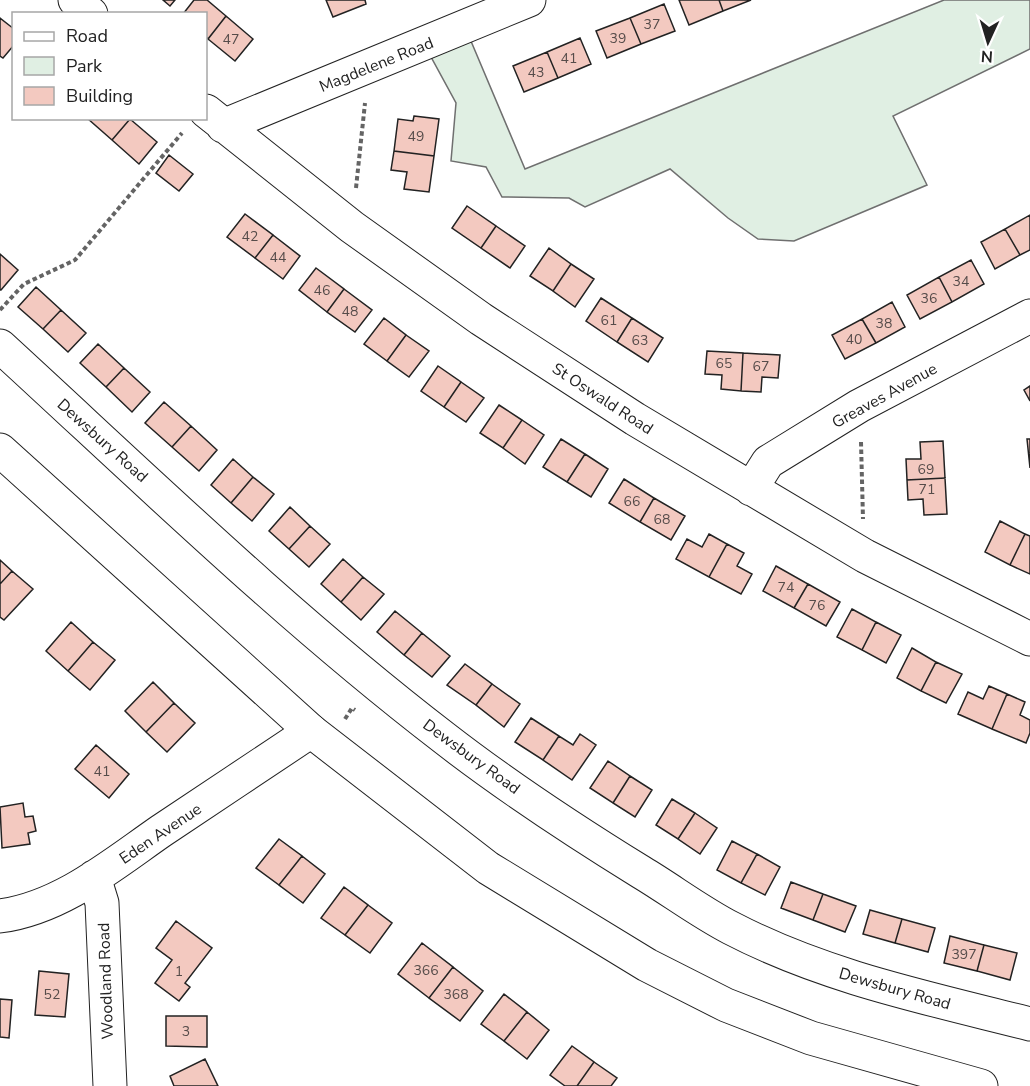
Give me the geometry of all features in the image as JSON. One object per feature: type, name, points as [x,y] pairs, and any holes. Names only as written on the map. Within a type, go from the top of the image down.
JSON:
[{"type":"main road","points":[[75,0],[89,12]]},
{"type":"main road","name":"Magdelene Road","points":[[205,122],[369,67],[529,0]]},
{"type":"main road","name":"St Oswald Road","points":[[205,122],[481,319],[634,418],[865,555],[1030,639]]},
{"type":"main road","name":"Greaves Avenue","points":[[751,489],[768,462],[859,406],[1030,316]]},
{"type":"main road","name":"Dewsbury Road","points":[[0,346],[258,581],[350,661],[446,739],[576,832],[730,928],[806,961],[883,988],[1030,1023]]},
{"type":"main road","points":[[0,450],[320,738],[488,868],[657,970],[726,1005],[811,1038],[981,1086]]},
{"type":"main road","name":"Eden Avenue","points":[[0,916],[20,914],[51,902],[320,738]]},
{"type":"main road","name":"Woodland Road","points":[[94,877],[102,903],[110,1086]]},
{"type":"path","points":[[352,227],[369,67]]},
{"type":"path","points":[[0,310],[24,284],[75,260],[205,122]]},
{"type":"path","points":[[859,406],[865,555]]},
{"type":"path","points":[[320,738],[352,708],[361,714]]},
{"type":"green space","points":[[944,0],[1030,0],[1030,49],[893,116],[927,185],[794,241],[758,239],[728,218],[670,169],[585,207],[569,198],[502,197],[486,167],[451,161],[456,103],[424,44],[465,27],[525,169]]},
{"type":"building","points":[[163,0],[175,0],[170,6]]},
{"type":"building","points":[[194,0],[207,0],[226,16],[208,39],[207,12],[185,12]]},
{"type":"building","points":[[326,0],[365,0],[366,4],[333,17]]},
{"type":"building","points":[[679,0],[719,0],[723,11],[689,25]]},
{"type":"building","points":[[719,0],[751,0],[723,11]]},
{"type":"building","points":[[664,4],[675,31],[641,44],[630,18]]},
{"type":"building","points":[[226,16],[253,39],[235,61],[208,39]]},
{"type":"building","points":[[0,18],[12,27],[12,47],[3,58],[0,56]]},
{"type":"building","points":[[630,18],[641,44],[607,58],[596,31]]},
{"type":"building","points":[[580,38],[591,64],[558,78],[547,52]]},
{"type":"building","points":[[547,52],[558,78],[524,92],[513,66]]},
{"type":"building","points":[[414,116],[439,119],[434,156],[394,151],[398,119],[413,121]]},
{"type":"building","points":[[89,120],[129,120],[112,140]]},
{"type":"building","points":[[131,120],[157,142],[139,164],[112,140]]},
{"type":"building","points":[[394,151],[434,156],[429,192],[404,189],[407,172],[391,170]]},
{"type":"building","points":[[169,155],[193,174],[179,191],[156,173]]},
{"type":"building","points":[[467,206],[496,226],[481,248],[452,228]]},
{"type":"building","points":[[245,214],[273,235],[255,258],[227,237]]},
{"type":"building","points":[[1030,215],[1030,250],[1020,255],[1005,229]]},
{"type":"building","points":[[496,226],[525,246],[510,268],[481,248]]},
{"type":"building","points":[[1005,229],[1020,255],[995,269],[981,242]]},
{"type":"building","points":[[273,235],[300,256],[283,279],[255,258]]},
{"type":"building","points":[[549,248],[571,264],[553,291],[530,276]]},
{"type":"building","points":[[0,254],[18,270],[1,290],[0,290]]},
{"type":"building","points":[[971,260],[984,284],[952,302],[939,277]]},
{"type":"building","points":[[571,264],[594,279],[575,307],[553,291]]},
{"type":"building","points":[[316,268],[344,289],[327,312],[299,290]]},
{"type":"building","points":[[939,277],[952,302],[920,319],[907,295]]},
{"type":"building","points":[[36,287],[61,310],[43,329],[18,307]]},
{"type":"building","points":[[344,289],[372,310],[355,332],[327,312]]},
{"type":"building","points":[[601,298],[632,318],[617,342],[586,321]]},
{"type":"building","points":[[892,302],[905,327],[876,343],[862,319]]},
{"type":"building","points":[[61,310],[86,333],[68,352],[43,329]]},
{"type":"building","points":[[384,318],[406,335],[387,361],[364,344]]},
{"type":"building","points":[[632,318],[663,338],[648,362],[617,342]]},
{"type":"building","points":[[862,319],[876,343],[845,359],[832,335]]},
{"type":"building","points":[[406,335],[429,351],[409,377],[387,361]]},
{"type":"building","points":[[98,344],[124,368],[106,387],[80,363]]},
{"type":"building","points":[[707,351],[743,353],[741,391],[721,389],[722,375],[705,374]]},
{"type":"building","points":[[743,353],[780,355],[778,378],[762,377],[761,392],[741,391]]},
{"type":"building","points":[[438,366],[461,382],[444,407],[421,391]]},
{"type":"building","points":[[124,368],[150,392],[132,412],[106,387]]},
{"type":"building","points":[[461,382],[484,398],[466,422],[444,407]]},
{"type":"building","points":[[1030,386],[1030,401],[1024,390]]},
{"type":"building","points":[[164,402],[191,426],[172,447],[145,423]]},
{"type":"building","points":[[499,405],[522,420],[503,448],[480,433]]},
{"type":"building","points":[[522,420],[544,435],[525,464],[503,448]]},
{"type":"building","points":[[191,426],[217,450],[199,471],[172,447]]},
{"type":"building","points":[[561,439],[585,454],[567,482],[543,467]]},
{"type":"building","points":[[1027,439],[1030,439],[1030,468]]},
{"type":"building","points":[[943,441],[945,478],[907,480],[906,459],[921,459],[920,442]]},
{"type":"building","points":[[585,454],[608,469],[591,497],[567,482]]},
{"type":"building","points":[[233,459],[253,477],[231,503],[211,485]]},
{"type":"building","points":[[253,477],[274,494],[252,521],[231,503]]},
{"type":"building","points":[[945,478],[947,514],[924,515],[923,499],[908,500],[907,480]]},
{"type":"building","points":[[624,479],[654,498],[640,522],[609,503]]},
{"type":"building","points":[[654,498],[685,516],[671,540],[640,522]]},
{"type":"building","points":[[290,507],[310,526],[289,549],[269,531]]},
{"type":"building","points":[[1000,521],[1025,534],[1010,565],[985,552]]},
{"type":"building","points":[[310,526],[330,544],[309,567],[289,549]]},
{"type":"building","points":[[709,534],[727,544],[709,577],[676,559],[687,539],[702,547]]},
{"type":"building","points":[[1025,534],[1030,536],[1030,574],[1010,565]]},
{"type":"building","points":[[727,544],[744,553],[737,566],[752,574],[741,594],[709,577]]},
{"type":"building","points":[[343,559],[363,577],[341,602],[321,584]]},
{"type":"building","points":[[0,560],[12,571],[0,584]]},
{"type":"building","points":[[776,566],[808,584],[794,608],[763,591]]},
{"type":"building","points":[[12,571],[33,589],[4,620],[0,617],[0,584]]},
{"type":"building","points":[[363,577],[384,594],[361,620],[341,602]]},
{"type":"building","points":[[808,584],[840,602],[826,626],[794,608]]},
{"type":"building","points":[[852,609],[876,622],[862,650],[837,637]]},
{"type":"building","points":[[395,611],[422,633],[404,655],[377,632]]},
{"type":"building","points":[[71,622],[93,642],[68,671],[46,651]]},
{"type":"building","points":[[876,622],[901,635],[886,663],[862,650]]},
{"type":"building","points":[[422,633],[450,656],[432,677],[404,655]]},
{"type":"building","points":[[93,642],[115,660],[90,690],[68,671]]},
{"type":"building","points":[[912,648],[936,662],[921,691],[897,678]]},
{"type":"building","points":[[936,662],[962,674],[946,703],[921,691]]},
{"type":"building","points":[[465,664],[492,684],[476,705],[447,685]]},
{"type":"building","points":[[153,682],[174,703],[146,732],[125,711]]},
{"type":"building","points":[[492,684],[520,704],[504,727],[476,705]]},
{"type":"building","points":[[989,686],[1007,694],[992,729],[958,714],[968,692],[983,699]]},
{"type":"building","points":[[1007,694],[1025,702],[1020,715],[1030,720],[1030,733],[1026,743],[992,729]]},
{"type":"building","points":[[174,703],[195,723],[167,752],[146,732]]},
{"type":"building","points":[[531,718],[559,736],[543,760],[515,742]]},
{"type":"building","points":[[580,734],[596,745],[572,780],[543,760],[559,736],[573,745]]},
{"type":"building","points":[[96,745],[129,774],[109,798],[75,769]]},
{"type":"building","points":[[608,761],[630,776],[613,803],[590,788]]},
{"type":"building","points":[[630,776],[652,790],[635,817],[613,803]]},
{"type":"building","points":[[672,799],[695,813],[678,839],[656,825]]},
{"type":"building","points":[[23,803],[25,817],[33,816],[36,831],[28,833],[30,844],[2,848],[0,807]]},
{"type":"building","points":[[695,813],[717,828],[700,854],[678,839]]},
{"type":"building","points":[[279,839],[302,856],[279,885],[256,868]]},
{"type":"building","points":[[732,841],[757,854],[741,883],[717,870]]},
{"type":"building","points":[[757,854],[780,867],[765,895],[741,883]]},
{"type":"building","points":[[302,856],[325,874],[303,903],[279,885]]},
{"type":"building","points":[[791,882],[823,894],[813,920],[781,908]]},
{"type":"building","points":[[344,887],[368,905],[345,935],[321,918]]},
{"type":"building","points":[[823,894],[856,906],[845,932],[813,920]]},
{"type":"building","points":[[368,905],[392,923],[370,953],[345,935]]},
{"type":"building","points":[[870,910],[902,919],[895,943],[863,934]]},
{"type":"building","points":[[902,919],[935,928],[928,952],[895,943]]},
{"type":"building","points":[[176,921],[212,948],[185,983],[190,987],[179,1001],[155,983],[172,960],[156,948]]},
{"type":"building","points":[[950,936],[984,945],[977,971],[944,963]]},
{"type":"building","points":[[422,943],[453,967],[429,998],[398,974]]},
{"type":"building","points":[[984,945],[1017,953],[1010,980],[977,971]]},
{"type":"building","points":[[453,967],[483,991],[460,1021],[429,998]]},
{"type":"building","points":[[39,971],[69,974],[65,1017],[35,1015]]},
{"type":"building","points":[[504,994],[527,1012],[504,1041],[481,1024]]},
{"type":"building","points":[[0,999],[12,1000],[9,1038],[0,1037]]},
{"type":"building","points":[[527,1012],[549,1030],[527,1059],[504,1041]]},
{"type":"building","points":[[166,1016],[207,1016],[207,1047],[166,1046]]},
{"type":"building","points":[[572,1046],[594,1062],[577,1086],[565,1086],[550,1075]]},
{"type":"building","points":[[205,1059],[218,1086],[174,1086],[170,1076]]},
{"type":"building","points":[[594,1062],[617,1078],[611,1086],[577,1086]]}]
